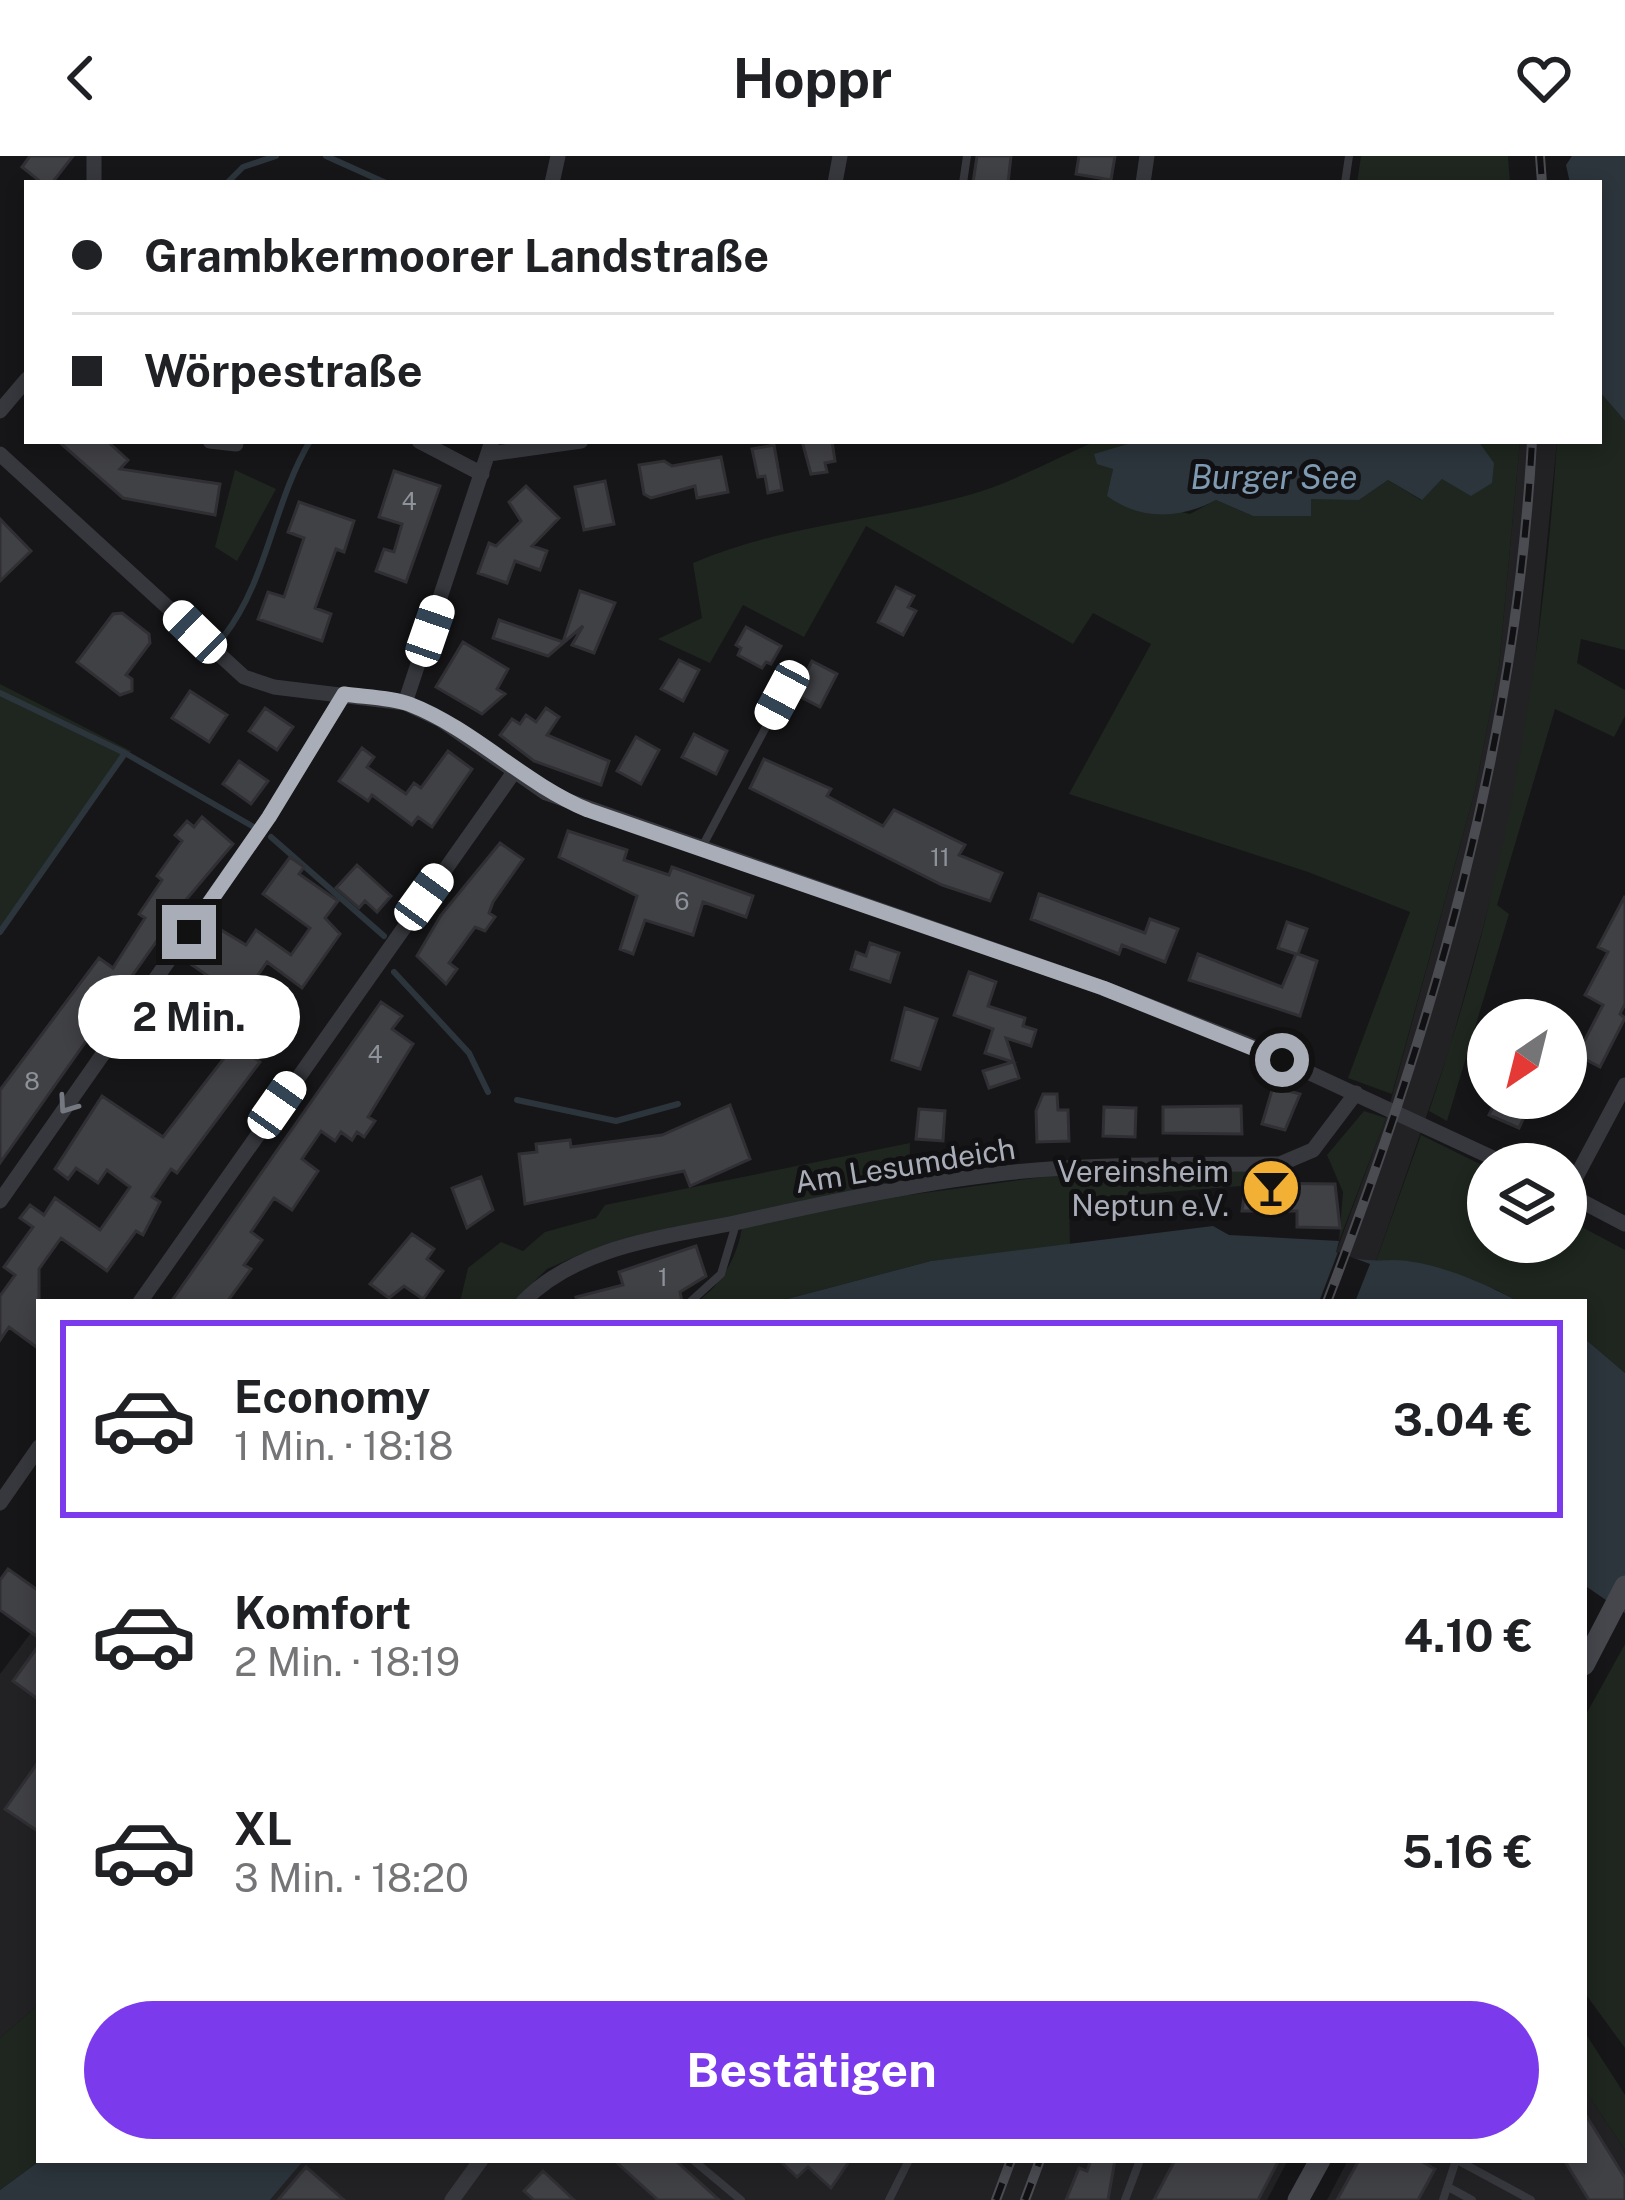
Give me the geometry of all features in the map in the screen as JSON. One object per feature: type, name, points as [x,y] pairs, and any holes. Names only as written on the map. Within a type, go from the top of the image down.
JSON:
[{"type":"main road","points":[[1587,1659],[1625,1586]]},
{"type":"main road","points":[[1298,2200],[1318,2163]]},
{"type":"street","points":[[0,412],[24,383]]},
{"type":"street","points":[[425,444],[482,474]]},
{"type":"street","points":[[405,703],[491,448],[542,444]]},
{"type":"street","points":[[0,454],[244,677],[274,687],[405,703],[441,720],[514,772],[588,810],[1103,988],[1356,1093],[1467,1146]]},
{"type":"street","points":[[0,1201],[269,817],[344,694]]},
{"type":"street","points":[[142,1299],[514,772]]},
{"type":"street","points":[[1587,1156],[1625,1085]]},
{"type":"street","name":"Am Lesumdeich","points":[[526,1299],[551,1274],[581,1262],[737,1222],[1015,1172],[1280,1164],[1313,1150],[1356,1093]]},
{"type":"street","points":[[1587,1204],[1625,1224]]},
{"type":"street","points":[[0,1503],[36,1451]]},
{"type":"street","points":[[452,2200],[479,2163]]},
{"type":"lane","points":[[701,848],[782,695]]},
{"type":"lane","points":[[693,1299],[721,1274],[737,1222]]},
{"type":"lane","points":[[696,2163],[741,2200]]},
{"type":"lane","points":[[889,2200],[908,2163]]},
{"type":"lane","points":[[1125,2200],[1138,2163]]},
{"type":"lane","points":[[1444,2200],[1455,2163]]},
{"type":"lane","points":[[1462,2163],[1531,2200]]},
{"type":"lane","points":[[1450,2188],[1472,2200]]},
{"type":"shaded area","points":[[1361,156],[1508,156],[1510,180],[1357,180]]},
{"type":"shaded area","points":[[1602,394],[1625,421],[1625,650],[1581,639],[1577,663],[1625,690],[1625,716],[1614,737],[1555,709],[1497,905],[1509,914],[1484,999],[1467,999],[1467,1054],[1447,1121],[1429,1111],[1499,863],[1541,612],[1557,444],[1602,444]]},
{"type":"shaded area","points":[[1089,444],[1129,444],[1095,455],[1113,469],[1108,495],[1190,514],[1216,500],[1253,516],[1318,495],[1359,500],[1388,480],[1421,500],[1442,479],[1452,481],[1476,444],[1520,444],[1499,666],[1475,791],[1392,1094],[1348,1078],[1410,912],[1308,872],[1069,794],[1151,644],[1093,613],[1073,644],[866,526],[804,637],[743,605],[710,663],[658,639],[702,618],[693,563],[760,540],[969,495]]},
{"type":"shaded area","points":[[1520,444],[1557,444],[1529,724],[1509,833],[1449,1051],[1375,1264],[1369,1265],[1336,1252],[1386,1118],[1475,791],[1499,666]]},
{"type":"shaded area","points":[[235,470],[276,489],[237,561],[215,547]]},
{"type":"shaded area","points":[[0,684],[131,751],[0,930]]},
{"type":"shaded area","points":[[1364,1111],[1386,1118],[1339,1241],[1343,1192],[1327,1155]]},
{"type":"shaded area","points":[[1421,1135],[1467,1158],[1467,1263],[1587,1263],[1587,1230],[1625,1250],[1625,1373],[1587,1341],[1587,1299],[1514,1299],[1393,1260],[1375,1264]]},
{"type":"shaded area","points":[[910,1143],[909,1195],[1049,1176],[1277,1171],[1278,1183],[1069,1200],[1070,1245],[931,1261],[787,1299],[700,1299],[730,1264],[743,1215],[581,1254],[547,1269],[516,1299],[461,1299],[468,1268],[501,1242],[523,1251],[545,1232],[596,1218],[605,1205]]},
{"type":"shaded area","points":[[36,1626],[36,2007],[0,2038],[0,1674]]},
{"type":"shaded area","points":[[1625,1644],[1625,2048],[1587,1996],[1587,1713]]},
{"type":"shaded area","points":[[36,2007],[37,2163],[0,2190],[0,2038]]},
{"type":"shaded area","points":[[1587,2036],[1625,2095],[1625,2150],[1587,2093]]},
{"type":"shaded area","points":[[1587,2093],[1625,2150],[1625,2200],[1327,2200],[1346,2163],[1587,2163]]},
{"type":"shaded area","points":[[301,2163],[1286,2163],[1267,2200],[270,2200]]},
{"type":"water","points":[[1572,156],[1625,156],[1625,421],[1602,394],[1602,180],[1569,180],[1566,165]]},
{"type":"water","name":"Burger See","points":[[1128,444],[1480,444],[1494,463],[1492,483],[1471,496],[1442,479],[1422,500],[1388,480],[1359,500],[1311,499],[1311,516],[1253,516],[1216,500],[1161,515],[1134,510],[1107,496],[1113,469],[1097,464],[1094,454]]},
{"type":"water","points":[[1213,1226],[1229,1235],[1339,1241],[1336,1252],[1344,1255],[1440,1268],[1513,1299],[787,1299],[931,1261]]},
{"type":"water","points":[[1587,1341],[1625,1373],[1625,1613],[1587,1587]]},
{"type":"water","points":[[37,2163],[301,2163],[270,2200],[0,2200],[0,2190]]},
{"type":"pier","points":[[1338,1252],[1370,1264],[1356,1299],[1320,1299]]},
{"type":"building","points":[[30,156],[73,156],[54,180],[38,180],[22,167]]},
{"type":"building","points":[[977,156],[1011,156],[1008,180],[973,180]]},
{"type":"building","points":[[1079,156],[1115,156],[1111,180],[1076,174]]},
{"type":"building","points":[[61,444],[110,444],[128,460],[120,469],[220,484],[215,515],[123,498]]},
{"type":"building","points":[[803,444],[832,444],[835,461],[825,463],[827,472],[811,474]]},
{"type":"building","points":[[774,445],[782,490],[768,493],[765,476],[758,477],[752,449]]},
{"type":"building","points":[[721,457],[728,492],[697,498],[695,486],[651,498],[644,494],[639,465],[664,461],[672,466]]},
{"type":"building","points":[[394,471],[440,486],[406,582],[376,571],[384,549],[394,552],[402,524],[379,517]]},
{"type":"building","points":[[605,481],[614,524],[584,530],[575,487]]},
{"type":"building","points":[[526,486],[559,518],[532,546],[547,551],[540,570],[515,561],[507,583],[478,573],[489,543],[496,546],[521,521],[509,502]]},
{"type":"building","points":[[299,502],[354,521],[344,552],[336,549],[315,608],[331,614],[322,641],[258,619],[268,592],[284,597],[304,538],[288,532]]},
{"type":"building","points":[[0,519],[31,551],[0,581]]},
{"type":"building","points":[[896,587],[914,596],[908,607],[916,611],[903,635],[878,622]]},
{"type":"building","points":[[580,591],[615,603],[594,653],[572,645],[583,626],[548,656],[493,638],[499,620],[563,642]]},
{"type":"building","points":[[122,613],[149,634],[150,643],[126,675],[132,679],[132,691],[120,695],[77,662],[113,614]]},
{"type":"building","points":[[746,627],[781,646],[771,664],[766,662],[762,668],[738,655],[741,648],[736,645]]},
{"type":"building","points":[[463,642],[508,669],[497,689],[505,694],[482,714],[436,687]]},
{"type":"building","points":[[679,660],[699,670],[683,701],[661,689]]},
{"type":"building","points":[[812,661],[837,674],[820,707],[795,694]]},
{"type":"building","points":[[190,691],[227,715],[209,742],[172,718]]},
{"type":"building","points":[[265,708],[293,727],[277,750],[249,731]]},
{"type":"building","points":[[546,708],[559,717],[547,735],[609,761],[601,785],[534,761],[500,735],[512,719],[520,724],[526,715],[536,722]]},
{"type":"building","points":[[694,734],[727,751],[716,774],[682,757]]},
{"type":"building","points":[[636,737],[659,750],[641,784],[617,771]]},
{"type":"building","points":[[362,748],[374,757],[367,767],[406,794],[414,783],[421,788],[448,751],[472,769],[432,827],[418,817],[412,825],[372,795],[368,801],[339,781]]},
{"type":"building","points":[[764,759],[831,789],[827,796],[883,826],[894,810],[965,845],[959,855],[1002,873],[990,901],[942,885],[750,788]]},
{"type":"building","points":[[239,761],[268,781],[251,804],[223,784]]},
{"type":"building","points":[[202,817],[233,844],[185,901],[0,1163],[0,1090],[99,958],[113,968],[145,918],[139,914],[162,880],[157,876],[182,841],[175,835],[187,821],[194,827]]},
{"type":"building","points":[[568,831],[627,850],[624,860],[669,875],[672,867],[753,896],[746,917],[703,902],[693,935],[645,920],[633,954],[620,949],[637,896],[559,857]]},
{"type":"building","points":[[500,843],[523,859],[493,902],[489,913],[495,917],[485,931],[475,927],[449,963],[457,969],[446,984],[417,956],[441,915]]},
{"type":"building","points":[[290,857],[304,867],[299,874],[338,901],[325,918],[340,934],[302,988],[267,962],[247,991],[282,1016],[269,1033],[262,1028],[253,1040],[235,1027],[240,1020],[209,999],[220,984],[192,965],[221,930],[246,945],[256,930],[291,955],[310,928],[263,894]]},
{"type":"building","points":[[357,865],[391,896],[377,912],[365,901],[359,908],[336,888]]},
{"type":"building","points":[[1039,894],[1145,933],[1150,919],[1178,929],[1165,962],[1122,945],[1119,954],[1031,919]]},
{"type":"building","points":[[1625,896],[1625,1004],[1620,1014],[1625,1018],[1600,1067],[1587,1060],[1587,1036],[1603,1005],[1585,995],[1608,952],[1598,947]]},
{"type":"building","points":[[1287,922],[1307,929],[1298,954],[1317,961],[1300,1016],[1189,980],[1198,954],[1282,987],[1296,954],[1278,948]]},
{"type":"building","points":[[870,943],[899,953],[890,982],[851,969],[856,952],[866,956]]},
{"type":"building","points":[[969,972],[996,982],[988,1006],[1025,1018],[1023,1026],[1036,1030],[1031,1046],[1006,1038],[1019,1078],[989,1088],[983,1071],[1013,1062],[985,1053],[993,1029],[954,1015]]},
{"type":"building","points":[[381,1002],[402,1016],[392,1029],[413,1044],[368,1117],[375,1121],[364,1137],[357,1132],[352,1140],[341,1132],[335,1141],[321,1131],[302,1159],[318,1171],[292,1210],[274,1198],[251,1232],[262,1240],[244,1265],[251,1269],[229,1299],[173,1299]]},
{"type":"building","points":[[905,1008],[937,1019],[920,1069],[892,1060]]},
{"type":"building","points":[[235,1044],[260,1062],[177,1173],[171,1169],[152,1197],[160,1202],[143,1235],[136,1231],[107,1271],[61,1238],[39,1269],[36,1347],[9,1327],[0,1340],[0,1296],[15,1275],[4,1267],[33,1227],[20,1218],[30,1205],[44,1215],[55,1198],[100,1230],[130,1187],[107,1170],[98,1183],[76,1168],[68,1179],[55,1169],[102,1096],[163,1137]]},
{"type":"building","points":[[1273,1087],[1300,1094],[1285,1130],[1262,1124]]},
{"type":"building","points":[[1043,1094],[1057,1094],[1058,1110],[1068,1110],[1069,1141],[1037,1142],[1036,1111]]},
{"type":"building","points":[[730,1105],[750,1159],[690,1186],[684,1171],[525,1204],[519,1154],[537,1152],[536,1144],[570,1140],[571,1147],[662,1135]]},
{"type":"building","points":[[1241,1106],[1242,1134],[1163,1133],[1163,1107]]},
{"type":"building","points":[[1104,1107],[1136,1108],[1135,1137],[1103,1136]]},
{"type":"building","points":[[919,1109],[945,1111],[943,1141],[916,1139]]},
{"type":"building","points":[[1498,1119],[1523,1119],[1519,1128]]},
{"type":"building","points":[[481,1177],[493,1210],[467,1228],[452,1188]]},
{"type":"building","points":[[1246,1183],[1335,1184],[1340,1228],[1297,1227],[1297,1211],[1242,1211]]},
{"type":"building","points":[[412,1234],[434,1249],[427,1259],[443,1271],[423,1299],[404,1286],[389,1298],[370,1284]]},
{"type":"building","points":[[696,1246],[706,1276],[680,1292],[681,1299],[576,1299],[623,1285],[619,1272]]},
{"type":"building","points":[[8,1569],[36,1589],[36,1636],[0,1610],[0,1580]]},
{"type":"building","points":[[36,1649],[36,1698],[13,1681]]},
{"type":"building","points":[[36,1765],[36,1830],[5,1809]]},
{"type":"building","points":[[1587,2117],[1625,2178],[1625,2200],[1589,2200],[1566,2163],[1587,2163]]},
{"type":"building","points":[[617,2163],[678,2163],[719,2200],[658,2200]]},
{"type":"building","points":[[782,2163],[848,2163],[831,2188],[808,2167],[797,2177]]},
{"type":"building","points":[[1090,2163],[1114,2163],[1108,2200],[1066,2200],[1079,2168],[1087,2171]]},
{"type":"building","points":[[1173,2163],[1277,2163],[1258,2200],[1154,2200]]},
{"type":"building","points":[[1357,2163],[1424,2163],[1435,2169],[1418,2200],[1337,2200]]},
{"type":"building","points":[[306,2167],[344,2200],[278,2200]]},
{"type":"building","points":[[543,2171],[574,2200],[534,2200],[524,2191]]},
{"type":"waterway","points":[[230,180],[243,167],[276,156]]},
{"type":"waterway","points":[[326,156],[379,180]]},
{"type":"waterway","points":[[224,636],[251,590],[308,444]]},
{"type":"waterway","points":[[0,693],[125,753],[252,826]]},
{"type":"waterway","points":[[0,932],[125,753]]},
{"type":"waterway","points":[[271,837],[384,936]]},
{"type":"waterway","points":[[394,972],[469,1053],[488,1092]]},
{"type":"waterway","points":[[517,1100],[616,1121],[678,1104]]},
{"type":"railway","points":[[1540,156],[1542,180]]},
{"type":"railway","points":[[1328,1299],[1402,1092],[1464,879],[1508,663],[1532,444]]},
{"type":"railway","points":[[996,2200],[1010,2163]]},
{"type":"railway","points":[[1025,2200],[1039,2163]]},
{"type":"place","name":"Vereinsheim Neptun e.V.","points":[[1271,1188]]},
{"type":"route","points":[[189,932],[269,817],[344,694],[405,703],[441,720],[546,793],[588,810],[1103,988],[1282,1060]]}]
